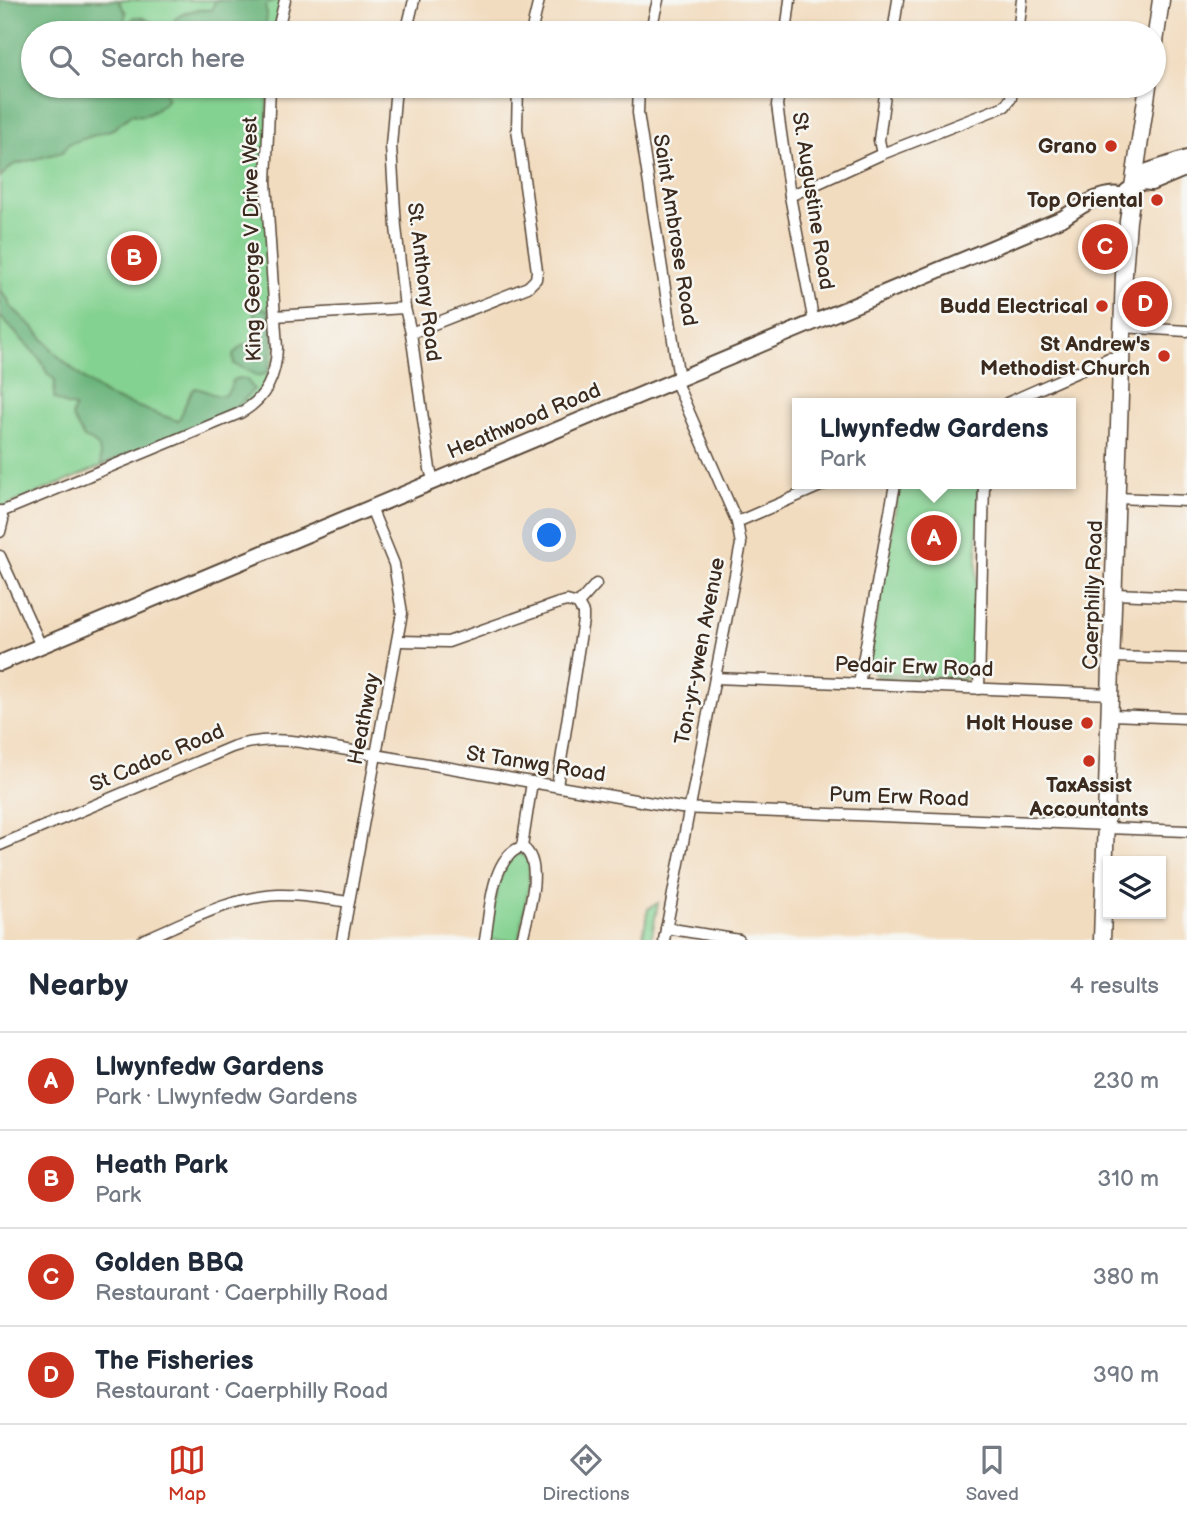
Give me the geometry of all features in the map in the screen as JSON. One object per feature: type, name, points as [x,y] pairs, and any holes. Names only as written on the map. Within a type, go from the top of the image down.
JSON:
[{"type":"main road","points":[[1158,21],[1161,0]]},
{"type":"main road","name":"Caerphilly Road","points":[[1102,940],[1115,594],[1120,358],[1127,230],[1147,98]]},
{"type":"street","points":[[280,21],[285,0]]},
{"type":"street","points":[[409,21],[414,0]]},
{"type":"street","points":[[534,21],[539,0]]},
{"type":"street","points":[[653,21],[658,0]]},
{"type":"street","points":[[787,21],[790,0]]},
{"type":"street","points":[[895,21],[898,0]]},
{"type":"street","points":[[1019,21],[1022,0]]},
{"type":"street","name":"King George V Drive West","points":[[0,512],[249,408],[265,392],[275,372],[278,348],[266,182],[270,98]]},
{"type":"street","name":"St. Anthony Road","points":[[395,98],[391,159],[405,308],[434,482]]},
{"type":"street","points":[[411,333],[528,287],[536,279],[517,129],[518,98]]},
{"type":"street","name":"Saint Ambrose Road","points":[[639,98],[638,113],[677,380]]},
{"type":"street","name":"St. Augustine Road","points":[[778,98],[790,195],[814,323]]},
{"type":"street","points":[[882,154],[879,140],[884,98]]},
{"type":"street","points":[[790,195],[882,154],[1005,106],[1011,98]]},
{"type":"street","points":[[1132,188],[1148,171],[1187,158]]},
{"type":"street","points":[[1132,188],[1152,183],[1187,168]]},
{"type":"street","name":"Heathwood Road","points":[[0,663],[1063,218],[1106,206],[1132,188]]},
{"type":"street","points":[[275,316],[405,308]]},
{"type":"street","points":[[1122,327],[1187,331]]},
{"type":"street","points":[[1018,398],[1109,358],[1120,358]]},
{"type":"street","name":"Ton-yr-ywen Avenue","points":[[664,940],[739,555],[740,536],[737,522],[677,380]]},
{"type":"street","points":[[737,522],[813,489]]},
{"type":"street","points":[[859,684],[894,489]]},
{"type":"street","points":[[979,689],[984,489]]},
{"type":"street","points":[[1117,498],[1187,501]]},
{"type":"street","name":"Heathway","points":[[342,940],[402,613],[399,588],[389,550],[371,508]]},
{"type":"street","points":[[0,512],[3,520],[0,532]]},
{"type":"street","points":[[0,556],[41,646]]},
{"type":"street","points":[[578,604],[596,584]]},
{"type":"street","points":[[1115,594],[1187,597]]},
{"type":"street","points":[[398,641],[448,642],[559,603],[566,601],[578,604],[583,620],[557,786]]},
{"type":"street","points":[[1113,657],[1187,659]]},
{"type":"street","name":"Pedair Erw Road","points":[[715,678],[1111,694]]},
{"type":"street","points":[[1111,715],[1187,718]]},
{"type":"street","name":"St Cadoc Road","points":[[0,845],[244,743],[288,741],[377,756]]},
{"type":"street","name":"St Tanwg Road","points":[[377,756],[689,808]]},
{"type":"street","points":[[522,940],[534,875],[531,857],[522,847],[531,782]]},
{"type":"street","name":"Pum Erw Road","points":[[689,808],[1187,831]]},
{"type":"street","points":[[485,940],[499,869],[510,853],[522,847]]},
{"type":"street","points":[[143,940],[225,905],[257,897],[292,895],[349,902]]},
{"type":"street","points":[[666,928],[739,940]]},
{"type":"green space","points":[[0,0],[282,0],[277,21],[21,21],[21,98],[267,98],[275,355],[265,386],[245,407],[3,507],[0,504]]},
{"type":"green space","points":[[0,0],[118,0],[126,13],[124,21],[21,21],[21,98],[168,99],[152,112],[132,114],[113,129],[68,144],[63,152],[13,165],[0,177]]},
{"type":"green space","points":[[215,0],[275,0],[265,6],[266,21],[174,21],[192,11],[212,10]]},
{"type":"green space","points":[[135,17],[149,21],[130,21]]},
{"type":"green space","points":[[0,290],[10,306],[57,355],[85,380],[110,397],[178,421],[195,388],[223,396],[230,389],[233,380],[238,378],[246,379],[254,389],[241,403],[222,416],[101,466],[99,448],[84,438],[72,417],[75,407],[54,398],[55,380],[47,373],[40,359],[0,316]]},
{"type":"green space","points":[[257,307],[268,310],[272,334],[267,373],[258,376],[234,364],[233,354],[242,346],[251,343]]},
{"type":"green space","points":[[899,489],[979,489],[974,674],[970,678],[875,674],[867,668]]},
{"type":"green space","points":[[875,677],[965,681],[965,684],[875,680]]},
{"type":"green space","points":[[521,853],[529,861],[529,885],[519,940],[489,940],[501,877],[506,866]]},
{"type":"green space","points":[[658,903],[651,940],[647,940],[643,936],[648,909]]},
{"type":"place","name":"Grano","points":[[1111,146]]},
{"type":"place","name":"Top Oriental","points":[[1157,200]]},
{"type":"place","name":"Golden BBQ","points":[[1105,247]]},
{"type":"place","name":"Heath Park","points":[[134,258]]},
{"type":"place","name":"The Fisheries","points":[[1145,304]]},
{"type":"place","name":"Budd Electrical","points":[[1102,306]]},
{"type":"place","name":"St Andrew's Methodist Church","points":[[1164,356]]},
{"type":"place","name":"Llwynfedw Gardens","points":[[934,538]]},
{"type":"place","name":"Holt House","points":[[1087,723]]},
{"type":"place","name":"TaxAssist Accountants","points":[[1089,761]]}]
